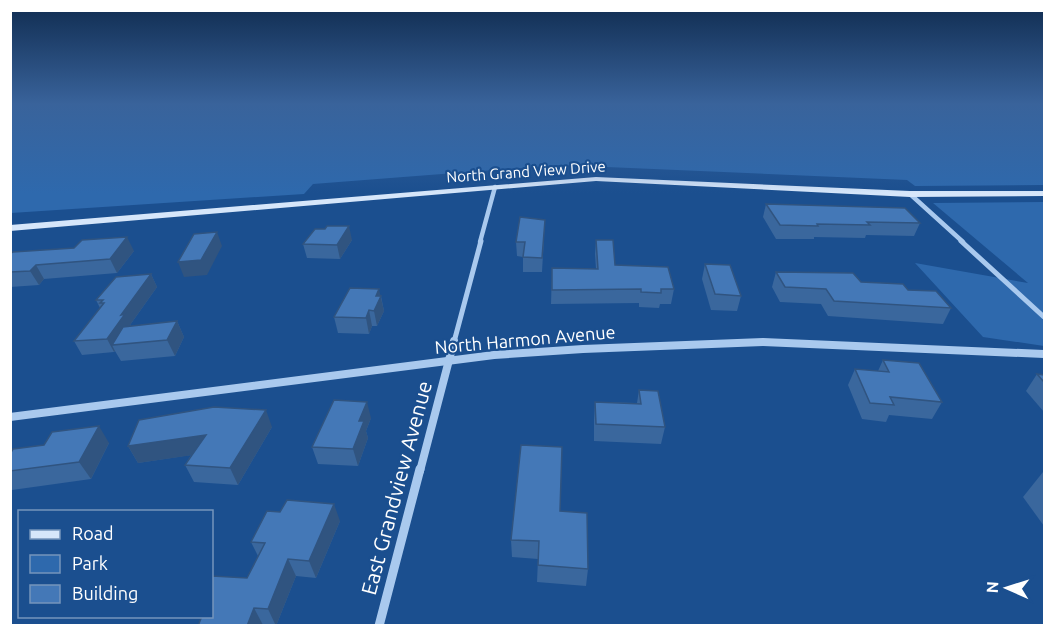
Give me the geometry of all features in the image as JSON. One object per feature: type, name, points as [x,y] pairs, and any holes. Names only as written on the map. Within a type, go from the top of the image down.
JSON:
[{"type":"street","name":"North Grand View Drive","points":[[10,228],[495,187],[617,179],[910,194],[1044,194]]},
{"type":"street","name":"East Grandview Avenue","points":[[379,626],[495,187]]},
{"type":"street","points":[[910,194],[1044,317]]},
{"type":"street","name":"North Harmon Avenue","points":[[10,417],[449,361],[583,349],[763,342],[1044,354]]},
{"type":"green space","points":[[11,134],[1044,134],[1044,185],[915,186],[907,180],[560,165],[313,184],[304,194],[11,213]]},
{"type":"green space","points":[[1044,202],[1044,346],[983,337],[915,263],[1028,283],[933,203]]},
{"type":"building","points":[[766,204],[905,208],[920,223],[780,225]]},
{"type":"building","points":[[520,217],[545,220],[542,258],[523,257],[525,242],[516,242]]},
{"type":"building","points":[[327,226],[349,226],[337,245],[303,244],[315,229],[325,229]]},
{"type":"building","points":[[217,232],[201,260],[178,262],[194,234]]},
{"type":"building","points":[[127,237],[110,259],[36,265],[30,271],[10,272],[10,254],[13,252],[74,248],[82,240]]},
{"type":"building","points":[[596,240],[613,240],[615,265],[668,267],[674,289],[661,289],[661,293],[641,292],[641,289],[552,290],[552,268],[598,269]]},
{"type":"building","points":[[705,264],[730,265],[741,296],[715,294]]},
{"type":"building","points":[[776,272],[853,273],[861,282],[903,284],[908,290],[936,291],[951,308],[834,301],[826,289],[785,287]]},
{"type":"building","points":[[151,274],[121,315],[125,314],[107,339],[74,341],[104,303],[100,303],[103,300],[96,300],[116,277]]},
{"type":"building","points":[[350,288],[379,289],[376,296],[381,296],[374,311],[369,310],[366,318],[334,317]]},
{"type":"building","points":[[177,321],[167,340],[112,345],[123,327]]},
{"type":"building","points":[[883,360],[919,363],[942,402],[890,397],[894,405],[870,403],[855,369],[889,372]]},
{"type":"building","points":[[1037,374],[1044,375],[1044,382]]},
{"type":"building","points":[[639,390],[658,391],[665,427],[596,424],[595,402],[641,404]]},
{"type":"building","points":[[334,400],[367,402],[359,421],[364,421],[353,449],[312,447]]},
{"type":"building","points":[[214,407],[266,410],[230,468],[185,465],[206,435],[128,446],[139,420]]},
{"type":"building","points":[[99,426],[79,462],[10,471],[10,454],[13,449],[44,445],[52,432]]},
{"type":"building","points":[[521,445],[562,447],[560,511],[587,513],[588,569],[538,565],[539,541],[511,540]]},
{"type":"building","points":[[287,500],[334,504],[309,561],[288,559],[268,609],[254,608],[247,626],[198,626],[201,618],[213,618],[213,576],[247,578],[265,543],[251,542],[267,511],[280,512]]}]
